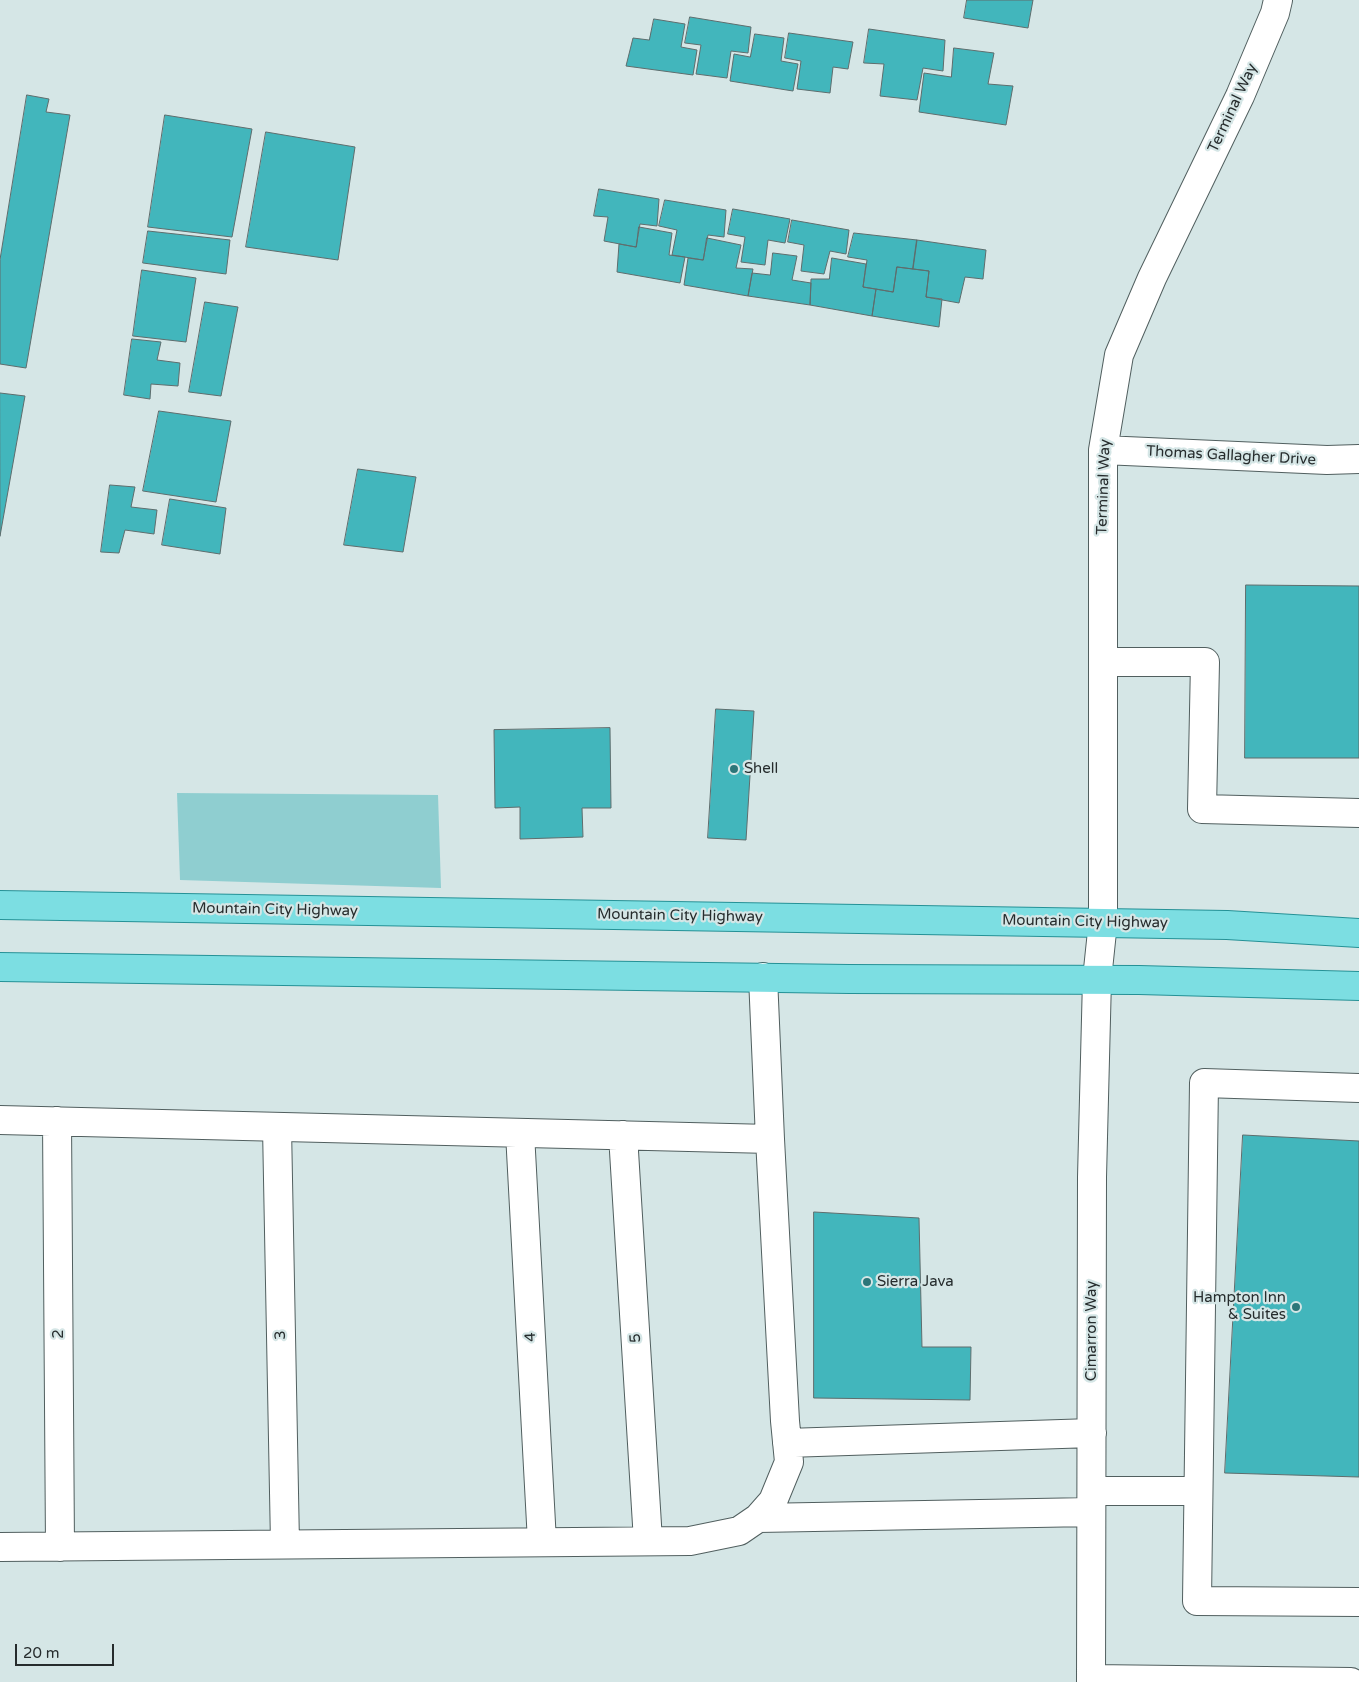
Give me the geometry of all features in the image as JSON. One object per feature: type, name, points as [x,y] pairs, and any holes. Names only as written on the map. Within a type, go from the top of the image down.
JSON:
[{"type":"main road","name":"Mountain City Highway","points":[[0,905],[1103,922],[1227,925],[1359,933]]},
{"type":"main road","points":[[0,967],[763,977],[1097,979],[1359,986]]},
{"type":"street","name":"Terminal Way","points":[[1097,979],[1103,922],[1103,450],[1119,355],[1152,278],[1240,96],[1275,13],[1278,0]]},
{"type":"street","name":"Thomas Gallagher Drive","points":[[1103,450],[1327,460],[1359,459]]},
{"type":"street","points":[[1103,662],[1205,662],[1202,809],[1359,814]]},
{"type":"street","points":[[0,1547],[690,1541],[739,1531],[758,1518],[773,1501],[789,1462],[770,1139],[763,977]]},
{"type":"street","name":"Cimarron Way","points":[[1091,1680],[1092,1176],[1097,979]]},
{"type":"street","points":[[1359,1088],[1204,1083],[1197,1601],[1359,1602]]},
{"type":"street","points":[[0,1120],[770,1139]]},
{"type":"street","name":"2","points":[[57,1121],[60,1546]]},
{"type":"street","name":"3","points":[[277,1126],[285,1544]]},
{"type":"street","name":"4","points":[[520,1133],[542,1542]]},
{"type":"street","name":"5","points":[[623,1135],[648,1541]]},
{"type":"street","points":[[788,1443],[1092,1433]]},
{"type":"street","points":[[758,1518],[1092,1501],[1198,1491]]},
{"type":"street","points":[[1091,1680],[1351,1682]]},
{"type":"shaded area","points":[[177,793],[438,795],[441,888],[180,880]]},
{"type":"building","points":[[967,0],[1033,0],[1028,28],[964,18]]},
{"type":"building","points":[[690,17],[751,27],[748,53],[731,51],[727,78],[696,74],[701,45],[685,43]]},
{"type":"building","points":[[654,19],[685,24],[681,47],[697,50],[693,75],[626,66],[633,38],[649,40]]},
{"type":"building","points":[[869,29],[945,40],[943,71],[923,68],[917,100],[880,96],[884,64],[864,63]]},
{"type":"building","points":[[789,33],[853,42],[848,69],[833,67],[830,93],[797,89],[801,61],[785,58]]},
{"type":"building","points":[[755,34],[784,38],[781,61],[798,64],[793,91],[730,81],[734,54],[750,57]]},
{"type":"building","points":[[954,48],[994,53],[988,84],[1013,86],[1006,125],[919,112],[924,73],[951,77]]},
{"type":"building","points":[[27,95],[49,99],[46,112],[70,115],[26,368],[0,364],[0,260]]},
{"type":"building","points":[[165,115],[252,129],[232,237],[148,227]]},
{"type":"building","points":[[266,132],[355,147],[338,260],[246,247]]},
{"type":"building","points":[[599,189],[659,199],[657,226],[640,224],[636,247],[604,241],[608,217],[594,216]]},
{"type":"building","points":[[665,200],[726,210],[724,237],[708,235],[703,260],[672,255],[677,230],[659,226]]},
{"type":"building","points":[[733,209],[790,219],[785,243],[768,240],[765,265],[741,262],[745,237],[728,234]]},
{"type":"building","points":[[792,220],[849,230],[846,254],[830,251],[824,274],[801,271],[804,245],[788,242]]},
{"type":"building","points":[[639,227],[672,233],[669,255],[685,257],[680,283],[617,272],[619,244],[636,247]]},
{"type":"building","points":[[148,231],[230,240],[226,274],[143,263]]},
{"type":"building","points":[[854,233],[917,240],[913,269],[897,267],[893,292],[863,287],[867,260],[848,257]]},
{"type":"building","points":[[707,238],[741,245],[736,268],[753,269],[748,296],[684,285],[688,258],[703,260]]},
{"type":"building","points":[[917,240],[986,250],[983,279],[965,277],[959,303],[926,297],[929,271],[913,269]]},
{"type":"building","points":[[773,253],[797,256],[792,280],[811,283],[810,305],[748,296],[752,273],[770,275]]},
{"type":"building","points":[[832,258],[866,264],[863,287],[876,289],[872,316],[810,305],[811,279],[829,279]]},
{"type":"building","points":[[897,267],[929,271],[926,297],[942,299],[939,327],[872,316],[876,289],[893,292]]},
{"type":"building","points":[[142,270],[196,278],[186,342],[133,336]]},
{"type":"building","points":[[205,302],[238,307],[221,396],[189,392]]},
{"type":"building","points":[[132,339],[161,342],[157,360],[180,363],[178,386],[151,384],[150,399],[124,395]]},
{"type":"building","points":[[0,393],[25,396],[0,536]]},
{"type":"building","points":[[159,411],[231,421],[216,502],[143,491]]},
{"type":"building","points":[[358,469],[416,477],[403,552],[344,545]]},
{"type":"building","points":[[110,485],[135,487],[131,507],[157,510],[154,534],[125,530],[119,553],[101,552]]},
{"type":"building","points":[[170,499],[226,508],[220,554],[162,545]]},
{"type":"building","points":[[1246,585],[1359,586],[1359,758],[1245,758]]},
{"type":"building","points":[[716,709],[754,711],[746,840],[708,838]]},
{"type":"building","points":[[610,728],[611,808],[582,808],[583,837],[520,839],[520,807],[495,808],[494,730]]},
{"type":"building","name":"Hampton Inn & Suites","points":[[1243,1135],[1359,1141],[1359,1477],[1225,1473]]},
{"type":"building","name":"Sierra Java","points":[[814,1212],[919,1218],[922,1347],[971,1347],[970,1400],[814,1398]]},
{"type":"place","name":"Shell","points":[[734,769]]},
{"type":"place","name":"Sierra Java","points":[[867,1282]]},
{"type":"place","name":"Hampton Inn & Suites","points":[[1296,1307]]}]
